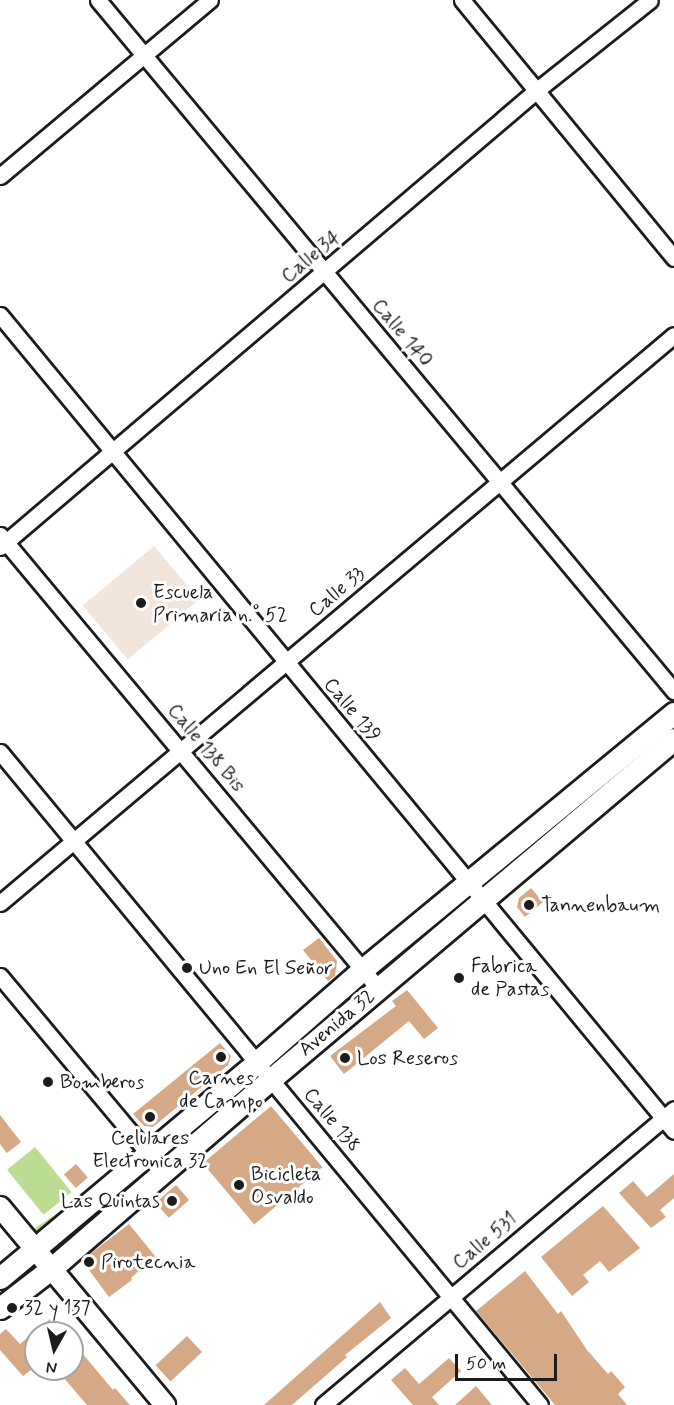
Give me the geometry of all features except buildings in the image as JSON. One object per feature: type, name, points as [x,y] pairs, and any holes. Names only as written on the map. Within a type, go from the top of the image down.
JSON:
[{"type":"main road","name":"Avenida 32","points":[[0,1278],[257,1062],[362,970],[674,713]]},
{"type":"main road","name":"Avenida 32","points":[[0,1308],[52,1268],[270,1079],[674,739]]},
{"type":"street","name":"Calle 140","points":[[98,0],[674,691]]},
{"type":"street","points":[[0,176],[210,0]]},
{"type":"street","points":[[462,0],[674,258]]},
{"type":"street","name":"Calle 34","points":[[2,541],[325,273],[537,90],[650,0]]},
{"type":"street","name":"Calle 139","points":[[0,315],[468,882],[669,1113],[674,1131]]},
{"type":"street","name":"Calle 33","points":[[0,903],[674,335]]},
{"type":"street","name":"Calle 138 Bis","points":[[2,541],[181,751],[378,988]]},
{"type":"street","name":"Calle 138","points":[[0,752],[540,1405]]},
{"type":"street","points":[[0,976],[148,1153]]},
{"type":"street","name":"Calle 531","points":[[323,1405],[669,1113]]},
{"type":"street","points":[[0,1207],[165,1405]]},
{"type":"shaded area","name":"Escuela Primaria n.° 52","points":[[154,546],[199,600],[128,659],[83,606]]},
{"type":"green space","points":[[247,1085],[249,1088],[30,1236],[28,1233]]},
{"type":"green space","points":[[35,1147],[72,1192],[44,1215],[7,1170]]},
{"type":"place","name":"Escuela Primaria n.° 52","points":[[141,603]]},
{"type":"place","name":"Tannenbaum","points":[[529,905]]},
{"type":"place","name":"Uno En El Señor","points":[[187,968]]},
{"type":"place","name":"Fabrica de Pastas","points":[[459,978]]},
{"type":"place","name":"Carnes de Campo","points":[[221,1057]]},
{"type":"place","name":"Los Reseros","points":[[345,1058]]},
{"type":"place","name":"Bomberos","points":[[48,1082]]},
{"type":"place","name":"Celulares Electronica 32","points":[[150,1117]]},
{"type":"place","name":"Bicicleta Osvaldo","points":[[239,1185]]},
{"type":"place","name":"Las Quintas","points":[[172,1201]]},
{"type":"place","name":"Pirotecnia","points":[[89,1262]]},
{"type":"place","name":"32 y 137","points":[[12,1308]]}]
